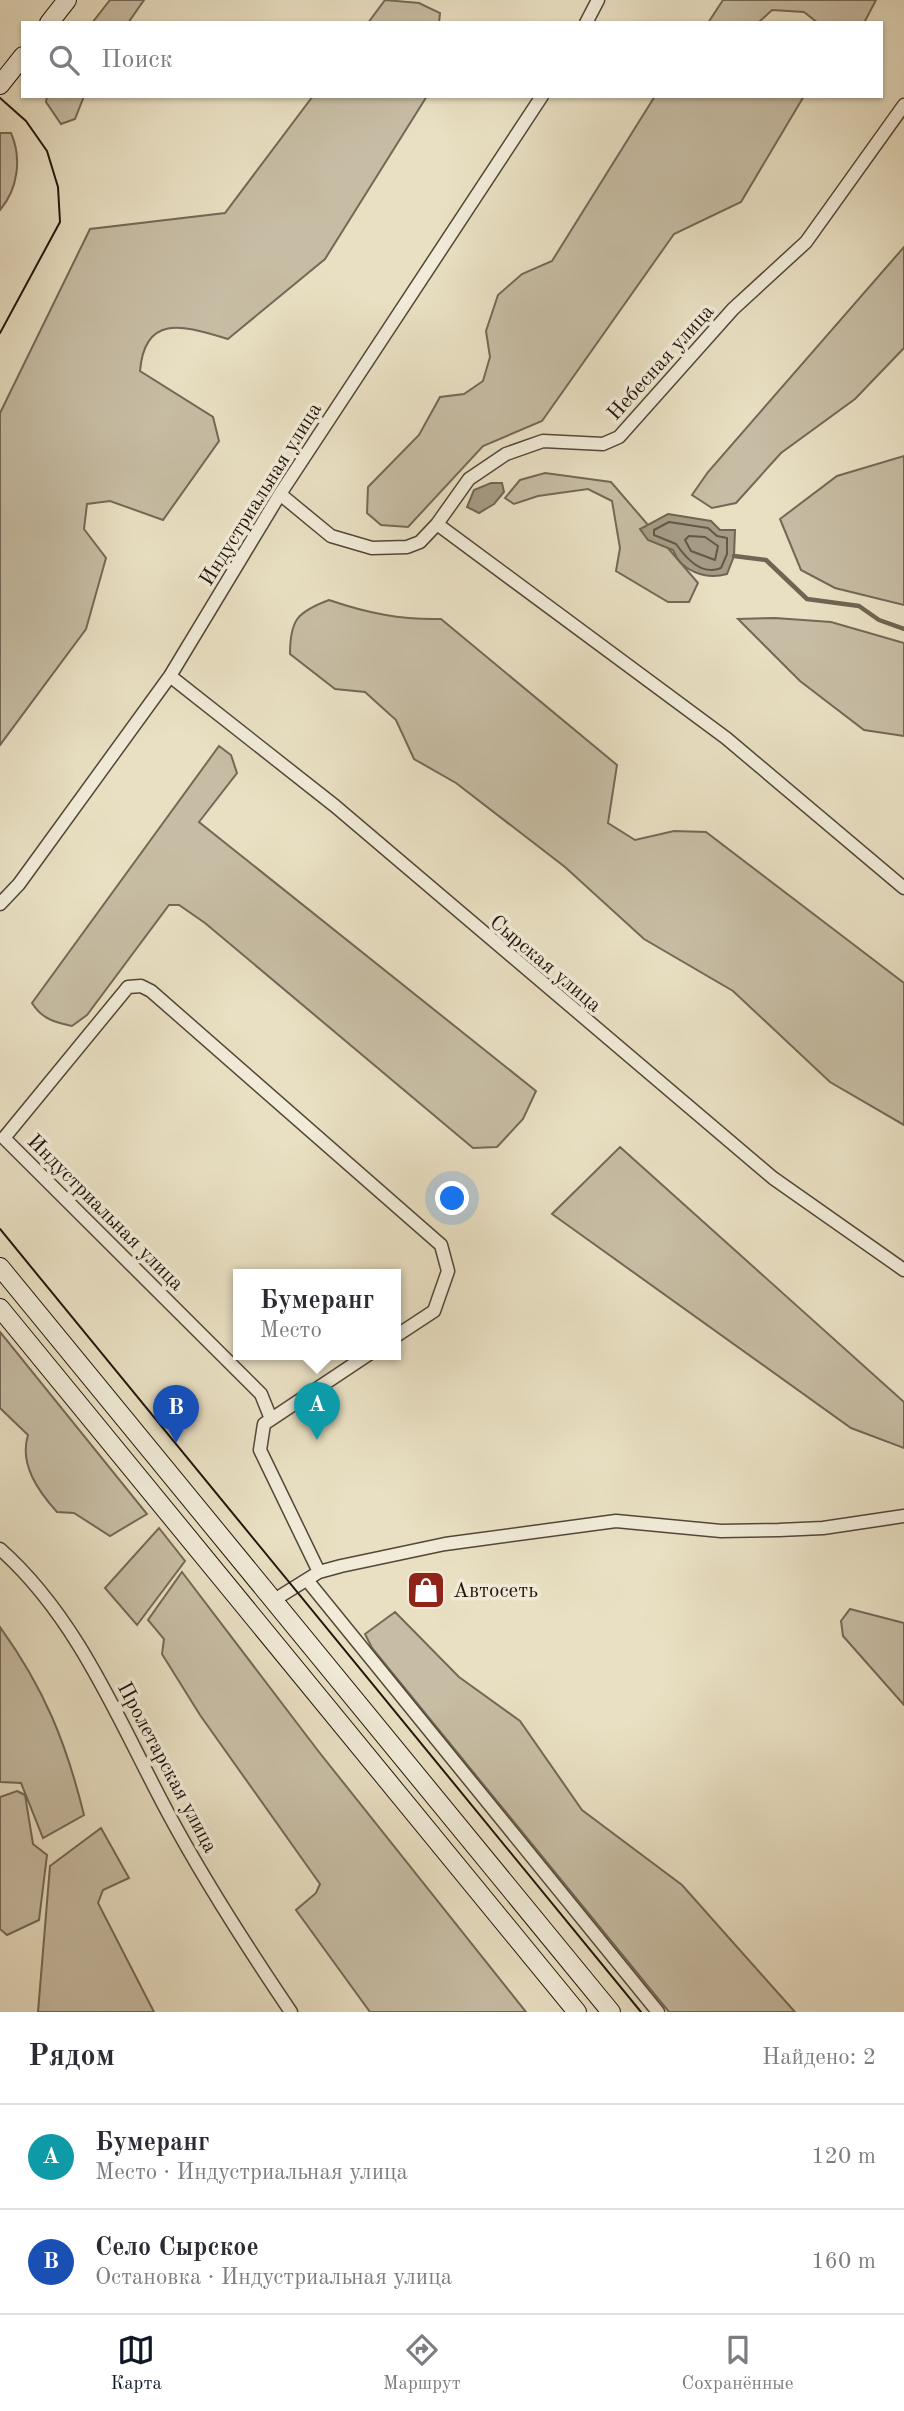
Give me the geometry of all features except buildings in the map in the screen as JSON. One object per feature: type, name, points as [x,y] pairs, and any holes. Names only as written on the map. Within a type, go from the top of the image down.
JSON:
[{"type":"main road","points":[[51,21],[67,0]]},
{"type":"main road","points":[[0,85],[21,59]]},
{"type":"main road","points":[[0,1267],[611,2012]]},
{"type":"main road","points":[[0,1308],[577,2012]]},
{"type":"street","points":[[587,21],[597,0]]},
{"type":"street","name":"Индустриальная улица","points":[[0,904],[19,884],[170,676],[280,494],[541,98]]},
{"type":"street","name":"Небесная улица","points":[[280,494],[331,536],[372,548],[407,547],[420,542],[437,524],[469,479],[506,454],[543,440],[603,444],[619,437],[733,309],[806,242],[904,105]]},
{"type":"street","points":[[437,524],[726,738],[904,888]]},
{"type":"street","name":"Сырская улица","points":[[170,676],[335,806],[773,1178],[904,1270]]},
{"type":"street","name":"Индустриальная улица","points":[[271,1419],[261,1394],[4,1138],[128,987],[141,986],[151,991],[441,1245],[448,1271],[434,1311],[401,1333]]},
{"type":"street","points":[[320,1572],[260,1450],[264,1424],[360,1360]]},
{"type":"street","points":[[274,1600],[320,1572],[445,1544],[616,1521],[744,1531],[823,1528],[904,1516]]},
{"type":"street","name":"Пролетарская улица","points":[[0,1549],[19,1566],[68,1630],[102,1684],[168,1813],[237,1934],[291,2012]]},
{"type":"street","points":[[307,1580],[657,2012]]},
{"type":"shaded area","points":[[110,0],[144,0],[129,21],[94,21]]},
{"type":"shaded area","points":[[385,0],[419,3],[440,13],[439,21],[369,21]]},
{"type":"shaded area","points":[[723,0],[876,0],[865,21],[815,21],[804,12],[772,10],[760,21],[709,21]]},
{"type":"shaded area","points":[[47,98],[83,98],[75,119],[61,124],[46,102]]},
{"type":"shaded area","points":[[311,98],[426,98],[325,259],[228,339],[183,328],[170,328],[159,331],[150,339],[140,371],[213,417],[219,441],[163,520],[110,501],[87,504],[84,529],[106,558],[86,629],[0,745],[0,413],[90,229],[225,213]]},
{"type":"shaded area","points":[[654,98],[803,98],[741,202],[674,234],[542,421],[483,446],[408,527],[381,525],[367,513],[368,487],[419,435],[440,397],[464,394],[483,381],[490,357],[486,331],[498,295],[522,274],[552,261]]},
{"type":"shaded area","points":[[0,133],[11,133],[17,163],[11,193],[0,210]]},
{"type":"shaded area","points":[[904,247],[904,348],[855,399],[781,453],[736,503],[712,508],[692,495],[708,472]]},
{"type":"shaded area","points":[[904,456],[904,605],[835,588],[801,570],[780,519],[837,476]]},
{"type":"shaded area","points":[[545,473],[611,482],[698,583],[689,602],[668,602],[616,571],[620,548],[612,501],[588,489],[538,496],[514,504],[505,498],[520,480]]},
{"type":"shaded area","points":[[329,600],[384,615],[441,619],[617,765],[608,823],[635,840],[674,831],[706,832],[904,983],[904,1125],[830,1082],[733,991],[644,939],[565,867],[456,783],[414,759],[396,720],[365,692],[335,689],[290,654],[292,633],[298,619],[309,609]]},
{"type":"shaded area","points":[[775,618],[831,622],[904,643],[904,736],[864,730],[800,681],[738,619]]},
{"type":"shaded area","points":[[219,746],[231,755],[237,773],[199,822],[536,1091],[523,1119],[497,1147],[473,1148],[205,923],[179,905],[169,905],[87,1015],[72,1026],[49,1019],[32,1003]]},
{"type":"shaded area","points":[[620,1147],[904,1402],[904,1448],[851,1428],[552,1214]]},
{"type":"shaded area","points":[[0,1332],[147,1514],[110,1536],[74,1513],[57,1512],[50,1504],[28,1467],[28,1435],[0,1408]]},
{"type":"shaded area","points":[[159,1528],[185,1561],[137,1625],[105,1588]]},
{"type":"shaded area","points":[[182,1572],[319,1752],[526,2012],[370,2012],[296,1910],[316,1893],[320,1884],[200,1715],[162,1654],[164,1639],[148,1620]]},
{"type":"shaded area","points":[[850,1609],[904,1623],[904,1705],[843,1636],[841,1621]]},
{"type":"shaded area","points":[[395,1612],[459,1677],[520,1721],[582,1810],[682,1885],[795,2012],[669,2012],[372,1648],[365,1634]]},
{"type":"shaded area","points":[[0,1627],[29,1672],[52,1716],[84,1815],[43,1838],[21,1783],[0,1782]]},
{"type":"shaded area","points":[[17,1791],[25,1795],[33,1844],[47,1855],[39,1920],[7,1935],[0,1929],[0,1797]]},
{"type":"shaded area","points":[[101,1828],[129,1878],[103,1890],[98,1903],[154,2012],[38,2012],[50,1866]]},
{"type":"water","points":[[491,483],[502,483],[504,492],[494,504],[479,513],[467,507],[474,490]]},
{"type":"water","points":[[668,514],[711,521],[720,530],[735,530],[734,556],[727,574],[710,576],[695,572],[682,563],[673,550],[648,540],[640,529]]},
{"type":"waterway","points":[[734,556],[766,560],[807,599],[859,606],[879,620],[904,629]]},
{"type":"tram line","points":[[0,98],[26,121],[47,151],[58,187],[60,222],[0,333]]},
{"type":"tram line","points":[[0,1229],[641,2012]]},
{"type":"place","name":"Бумеранг","points":[[317,1440]]},
{"type":"place","name":"Село Сырское","points":[[176,1443]]},
{"type":"place","name":"Автосеть","points":[[426,1590]]}]
